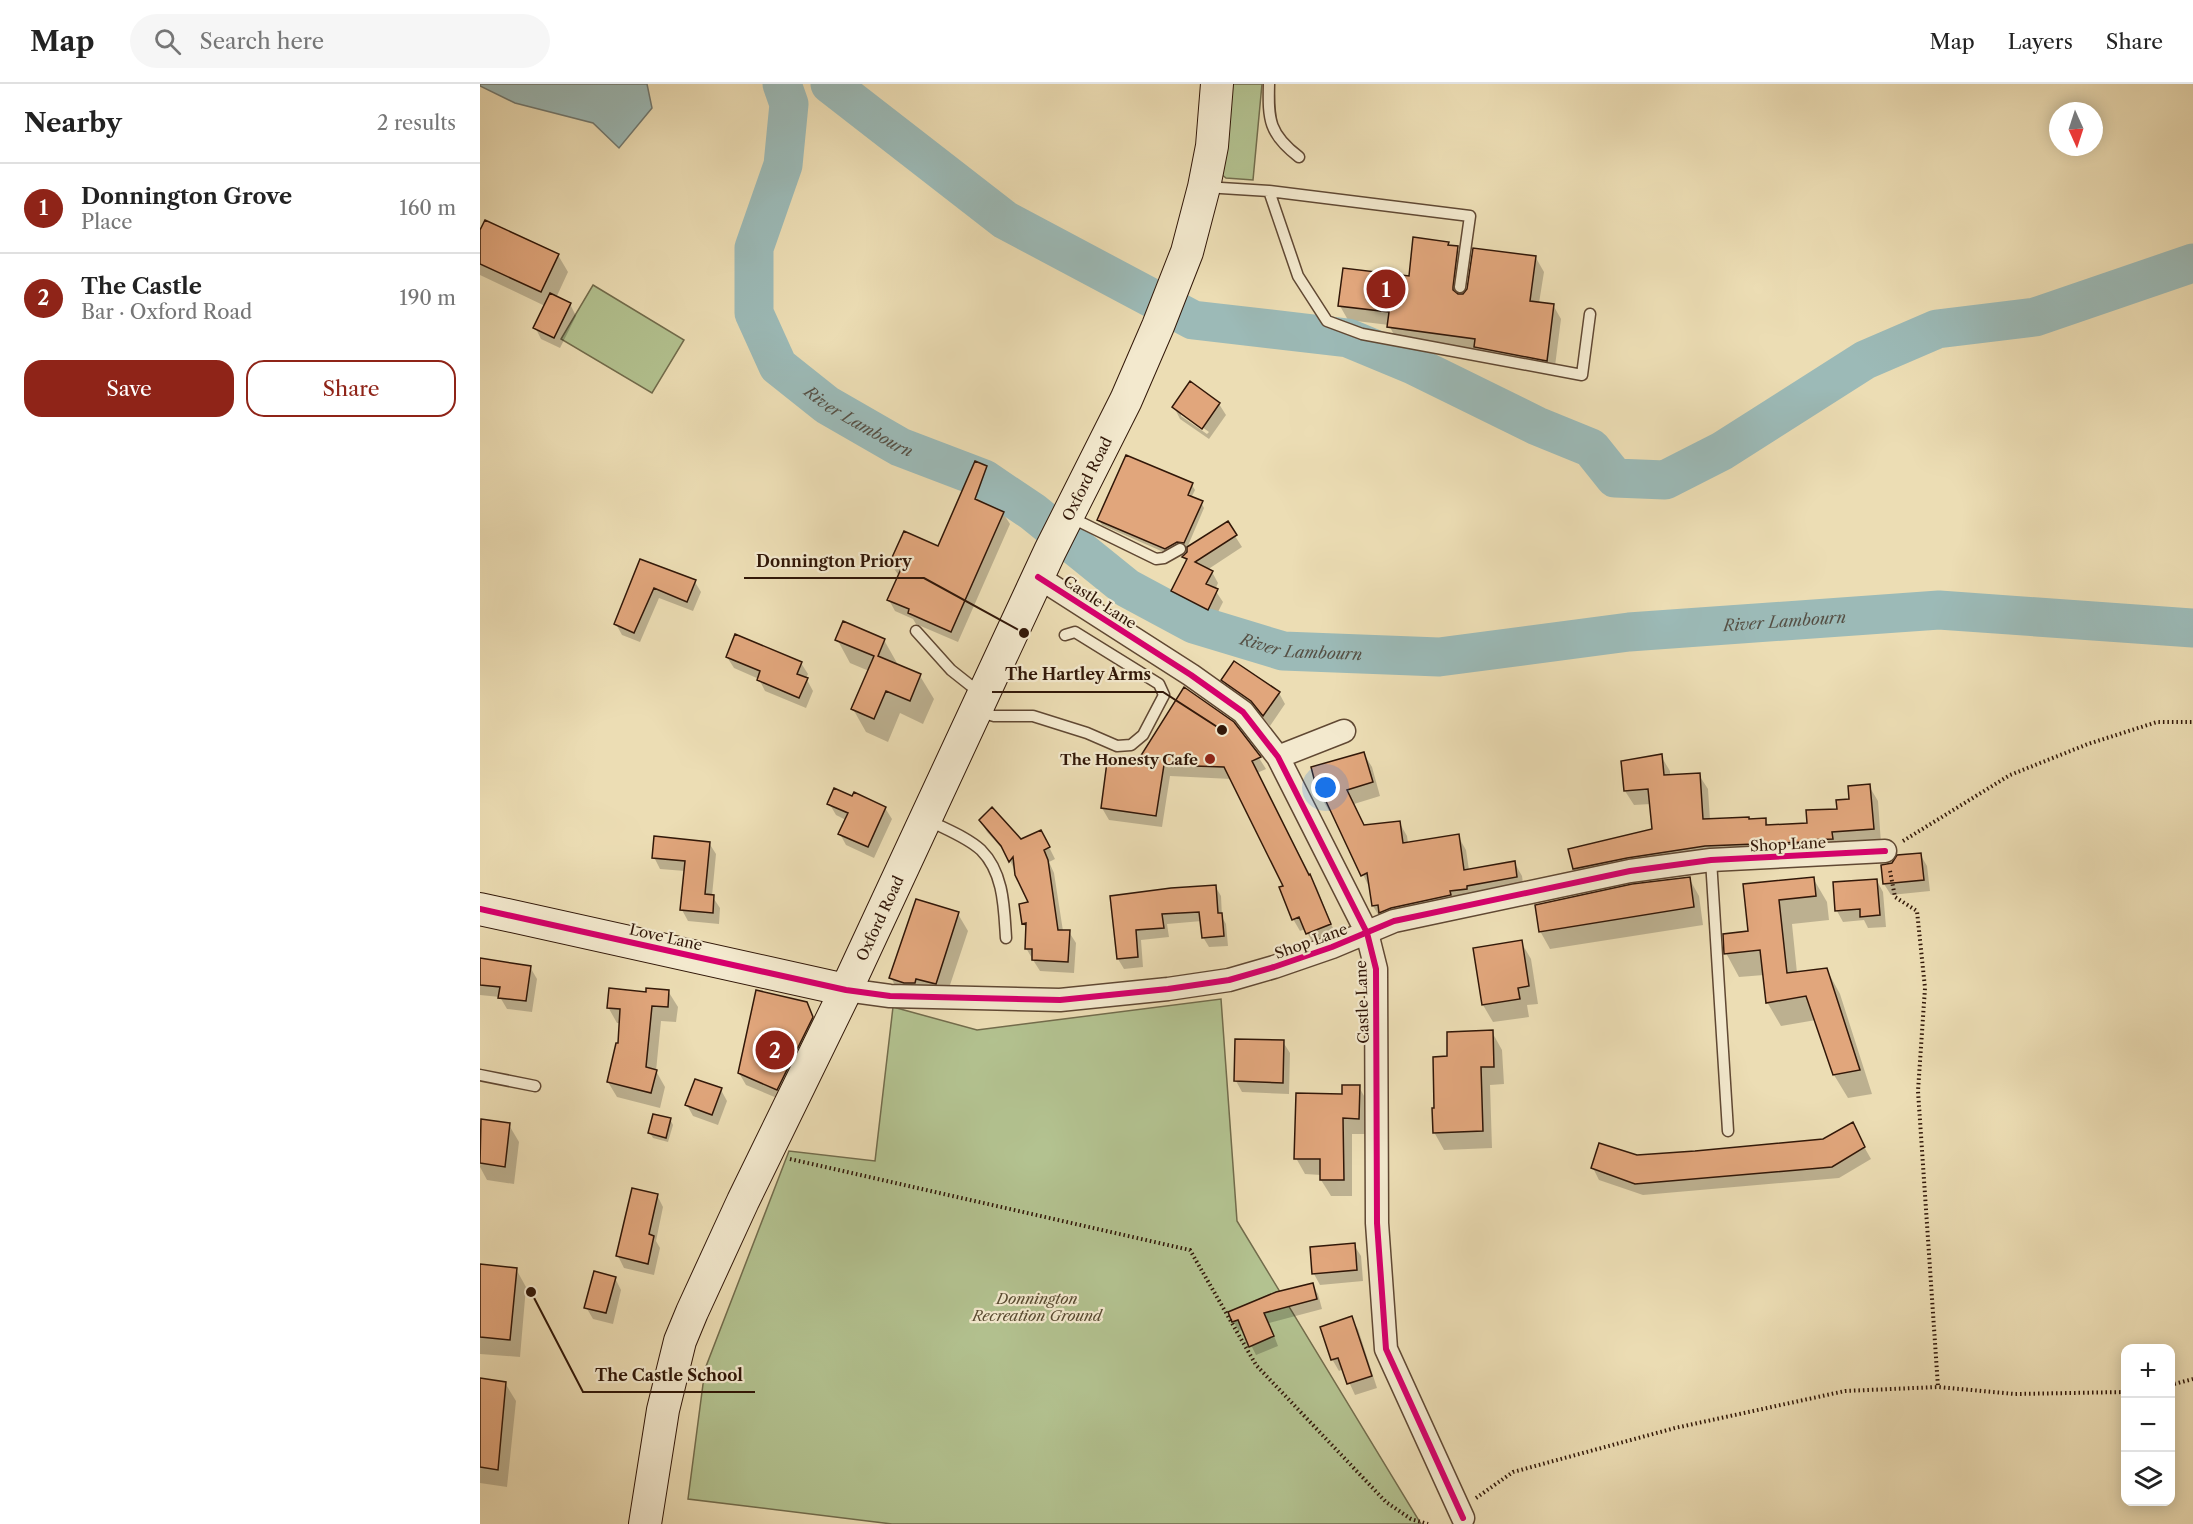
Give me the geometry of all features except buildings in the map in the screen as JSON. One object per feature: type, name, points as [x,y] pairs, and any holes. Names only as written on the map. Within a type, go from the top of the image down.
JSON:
[{"type":"main road","points":[[1204,187],[1212,146],[1217,84]]},
{"type":"main road","name":"Oxford Road","points":[[645,1524],[663,1410],[680,1341],[719,1251],[846,990],[1055,542],[1126,400],[1187,252],[1204,187]]},
{"type":"main road","name":"Love Lane","points":[[480,909],[846,990]]},
{"type":"street","name":"Castle Lane","points":[[1055,542],[1191,675],[1243,712],[1278,757],[1367,933],[1376,969],[1377,1223],[1386,1349],[1467,1521]]},
{"type":"street","points":[[1278,757],[1344,730]]},
{"type":"street","name":"Shop Lane","points":[[846,990],[890,996],[1060,1000],[1168,989],[1229,980],[1274,967],[1394,921],[1619,873],[1711,860],[1886,851]]},
{"type":"lane","points":[[1269,84],[1268,115],[1281,142],[1299,157]]},
{"type":"lane","points":[[1204,187],[1269,191],[1470,216],[1460,287]]},
{"type":"lane","points":[[1269,191],[1298,276],[1327,321],[1362,334],[1582,375],[1590,314]]},
{"type":"lane","points":[[1055,542],[1156,559],[1164,558],[1180,549]]},
{"type":"lane","points":[[916,631],[979,703],[994,716],[1033,716],[1088,733],[1117,746],[1131,745],[1143,735],[1164,695],[1159,684],[1075,632],[1065,635]]},
{"type":"lane","points":[[925,819],[970,842],[989,860],[1003,897],[1006,938]]},
{"type":"lane","points":[[1711,860],[1728,1131]]},
{"type":"lane","points":[[480,1075],[535,1086]]},
{"type":"path","points":[[1938,1387],[1918,1091],[1925,988],[1917,911],[1895,897],[1886,851],[2010,775],[2088,744],[2157,722],[2193,722]]},
{"type":"path","points":[[766,1154],[1190,1250],[1256,1365],[1386,1502],[1411,1519],[1428,1524]]},
{"type":"path","points":[[2175,1384],[2193,1379]]},
{"type":"path","points":[[1467,1521],[1473,1500],[1513,1472],[1675,1428],[1845,1391],[1938,1387],[2015,1394],[2121,1392]]},
{"type":"green space","points":[[1226,84],[1262,84],[1253,180],[1226,178],[1221,174]]},
{"type":"green space","points":[[593,285],[684,340],[652,393],[561,339]]},
{"type":"green space","name":"Donnington Recreation Ground","points":[[1221,999],[1237,1221],[1421,1524],[892,1524],[688,1499],[705,1369],[789,1151],[875,1161],[893,1007],[977,1030]]},
{"type":"water","points":[[480,84],[647,84],[652,108],[619,148],[593,123],[515,103]]},
{"type":"waterway","name":"River Lambourn","points":[[782,84],[789,104],[783,165],[754,248],[754,313],[778,366],[827,405],[900,447],[984,479],[1033,512],[1127,588],[1194,624],[1283,651],[1439,657],[1629,632],[1939,610],[2193,628]]},
{"type":"waterway","points":[[830,84],[1005,220],[1193,320],[1348,338],[1413,365],[1537,426],[1591,448],[1615,478],[1665,480],[1722,451],[1865,360],[1937,329],[2035,317],[2193,263]]},
{"type":"cycle path","points":[[1038,577],[1191,675],[1243,712],[1278,757],[1367,933],[1376,969],[1377,1223],[1386,1349],[1463,1518]]},
{"type":"cycle path","points":[[480,909],[846,990],[890,996],[1060,1000],[1229,980],[1332,947],[1394,921],[1630,871],[1711,860],[1885,851]]},
{"type":"place","name":"Donnington Grove","points":[[1386,289]]},
{"type":"place","name":"Donnington Priory","points":[[1024,633]]},
{"type":"place","name":"The Hartley Arms","points":[[1222,730]]},
{"type":"place","name":"The Honesty Cafe","points":[[1210,759]]},
{"type":"place","name":"The Castle","points":[[775,1050]]},
{"type":"place","name":"The Castle School","points":[[531,1292]]}]
